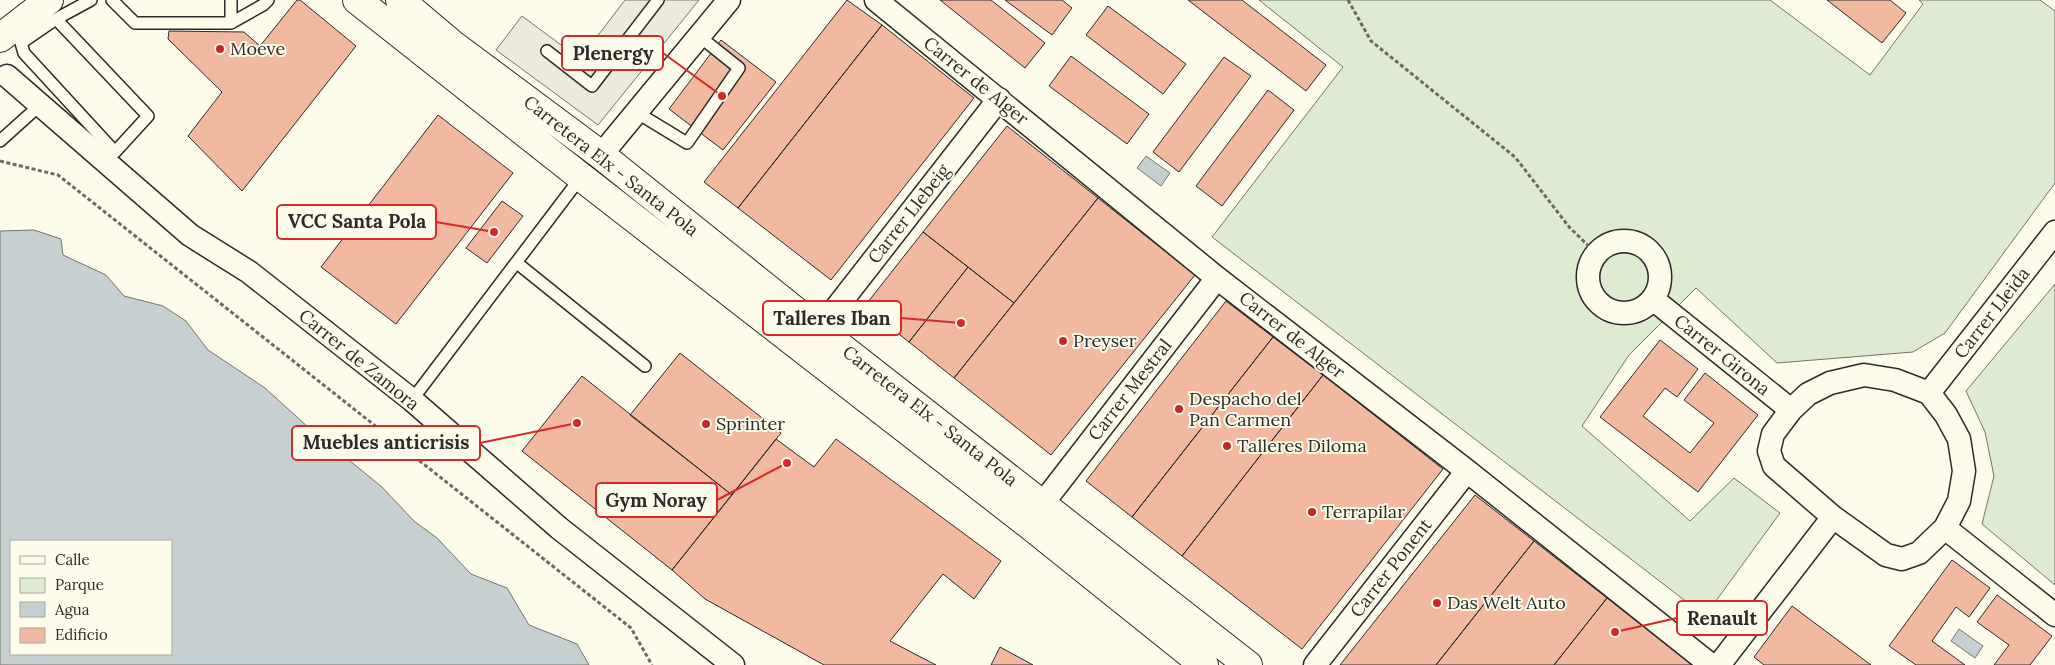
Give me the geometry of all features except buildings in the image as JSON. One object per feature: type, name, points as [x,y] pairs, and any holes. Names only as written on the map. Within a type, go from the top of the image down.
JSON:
[{"type":"main road","name":"Carretera Elx - Santa Pola","points":[[358,0],[581,177],[1028,524],[1204,665]]},
{"type":"main road","name":"Carretera Elx - Santa Pola","points":[[400,0],[452,44],[601,155],[819,330],[1043,503],[1248,665]]},
{"type":"main road","points":[[16,33],[53,9]]},
{"type":"street","points":[[601,155],[729,0]]},
{"type":"street","name":"Carrer de Alger","points":[[876,0],[1217,278],[1467,471],[1711,665]]},
{"type":"street","name":"Carrer de Zamora","points":[[7,76],[190,235],[249,272],[412,400],[559,528],[733,665]]},
{"type":"street","name":"Carrer Llebeig","points":[[819,330],[999,99]]},
{"type":"street","name":"Carrer Lleida","points":[[1929,393],[2055,232]]},
{"type":"street","points":[[1618,241],[1630,241],[1642,245],[1655,258],[1661,276],[1654,300],[1640,310],[1623,314],[1611,312],[1601,306],[1593,297],[1588,286],[1590,263],[1596,253],[1618,241]]},
{"type":"street","name":"Carrer Mestral","points":[[1043,503],[1217,278]]},
{"type":"street","name":"Carrer Girona","points":[[1654,300],[1791,410]]},
{"type":"street","points":[[1864,375],[1896,380],[1929,393],[1946,415],[1959,439],[1964,471],[1958,501],[1944,528],[1919,553],[1902,559],[1886,556],[1833,517],[1774,466],[1769,451],[1773,434],[1791,410],[1808,394],[1830,383],[1864,375]]},
{"type":"street","name":"Carrer Ponent","points":[[1315,665],[1467,471]]},
{"type":"street","points":[[1719,665],[1833,517]]},
{"type":"street","points":[[1944,528],[2055,616]]},
{"type":"lane","points":[[16,33],[24,53],[115,152],[148,116],[53,9],[90,0]]},
{"type":"lane","points":[[112,0],[135,23],[231,23],[264,5],[268,0]]},
{"type":"lane","points":[[231,0],[231,23]]},
{"type":"lane","points":[[547,51],[592,86],[658,0]]},
{"type":"lane","points":[[636,112],[687,143],[739,68],[700,36]]},
{"type":"lane","points":[[0,141],[40,105]]},
{"type":"lane","points":[[412,400],[581,177]]},
{"type":"lane","points":[[517,263],[645,366]]},
{"type":"path","points":[[1348,0],[1371,41],[1515,157],[1570,228],[1596,253]]},
{"type":"path","points":[[0,161],[58,175],[631,628],[652,665]]},
{"type":"green space","points":[[1259,0],[1770,0],[1870,75],[1923,4],[1919,0],[2040,0],[2055,11],[2055,183],[1945,333],[1913,352],[1777,363],[1696,288],[1629,355],[1582,426],[1690,521],[1734,478],[1780,513],[1705,616],[1212,237],[1343,67]]},
{"type":"green space","points":[[2055,284],[2055,585],[1982,524],[1994,476],[1985,432],[1966,391]]},
{"type":"shaded area","points":[[625,0],[699,0],[598,125],[496,50],[522,16],[580,59]]},
{"type":"water","points":[[1146,156],[1170,173],[1161,186],[1137,168]]},
{"type":"water","points":[[34,230],[61,239],[63,255],[106,275],[124,296],[163,306],[186,321],[208,350],[265,388],[308,427],[382,487],[414,521],[437,538],[471,574],[507,588],[529,625],[577,644],[589,665],[0,665],[0,231]]},
{"type":"water","points":[[1959,629],[1983,646],[1975,658],[1951,641]]},
{"type":"place","name":"Moeve","points":[[220,49]]},
{"type":"place","name":"Plenergy","points":[[722,96]]},
{"type":"place","name":"VCC Santa Pola","points":[[494,232]]},
{"type":"place","name":"Talleres Iban","points":[[961,323]]},
{"type":"place","name":"Preyser","points":[[1063,341]]},
{"type":"place","name":"Despacho del Pan Carmen","points":[[1179,409]]},
{"type":"place","name":"Muebles anticrisis","points":[[577,423]]},
{"type":"place","name":"Sprinter","points":[[706,424]]},
{"type":"place","name":"Talleres Diloma","points":[[1227,446]]},
{"type":"place","name":"Gym Noray","points":[[787,463]]},
{"type":"place","name":"Terrapilar","points":[[1312,512]]},
{"type":"place","name":"Das Welt Auto","points":[[1437,603]]},
{"type":"place","name":"Renault","points":[[1615,632]]}]
